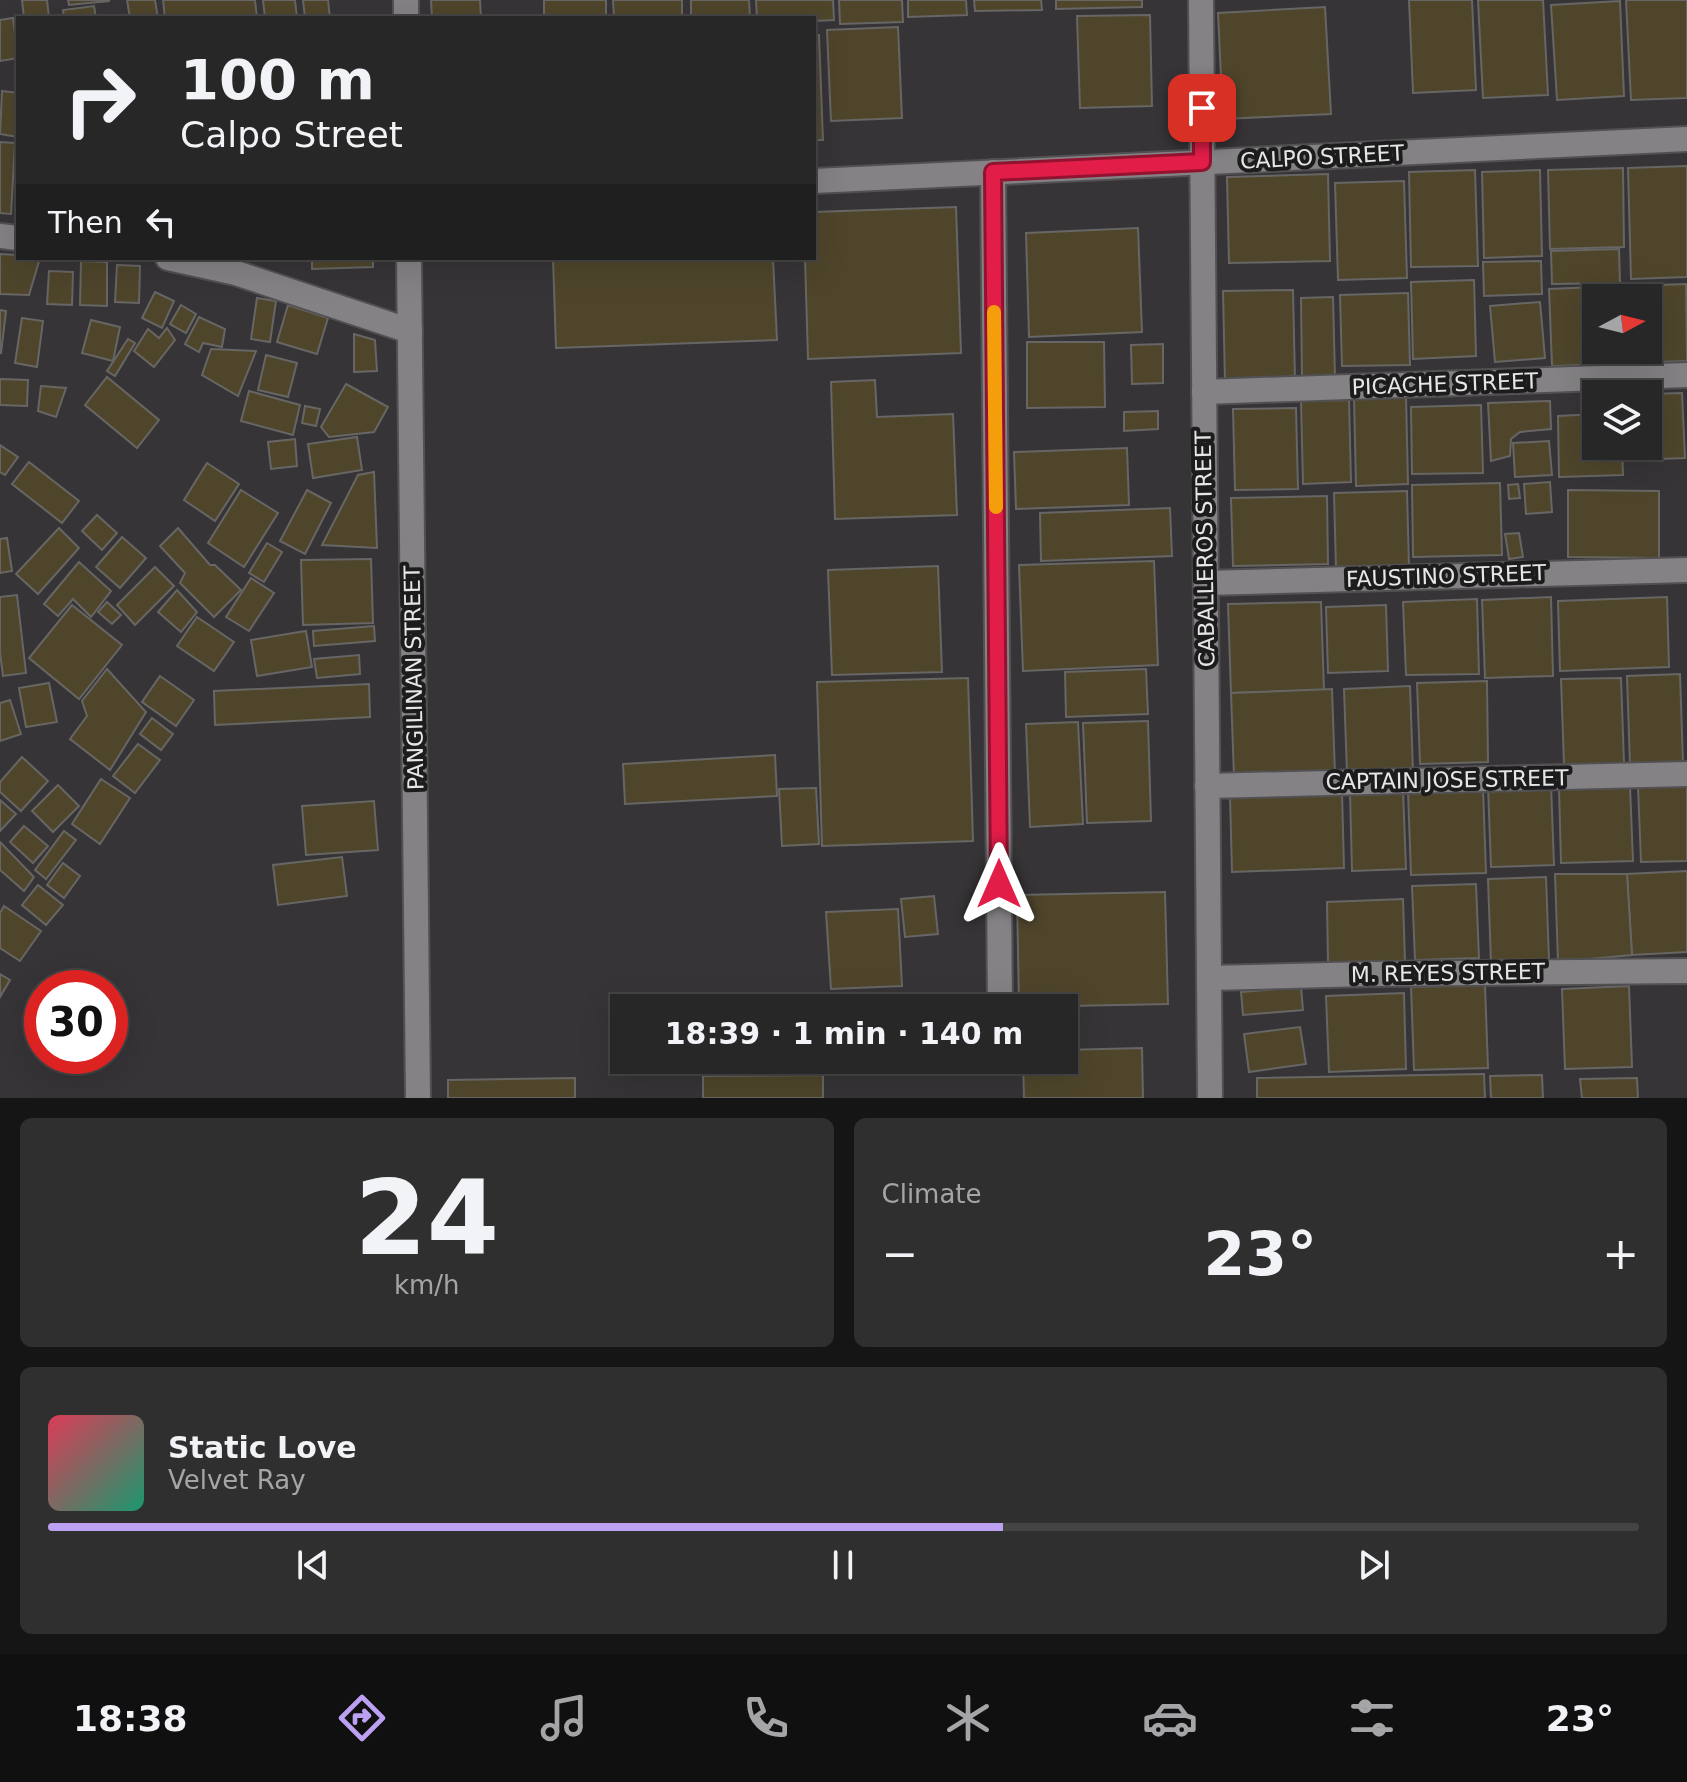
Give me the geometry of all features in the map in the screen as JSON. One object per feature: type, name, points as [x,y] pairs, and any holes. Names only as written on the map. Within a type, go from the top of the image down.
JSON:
[{"type":"street","name":"CABALLEROS STREET","points":[[1201,0],[1210,1098]]},
{"type":"street","name":"CALPO STREET","points":[[816,181],[1687,139]]},
{"type":"street","points":[[993,172],[1000,994]]},
{"type":"street","points":[[177,260],[236,273],[410,331]]},
{"type":"street","name":"PANGILINAN STREET","points":[[409,260],[418,1098]]},
{"type":"street","name":"PICACHE STREET","points":[[1204,392],[1687,375]]},
{"type":"street","name":"FAUSTINO STREET","points":[[1206,583],[1687,570]]},
{"type":"street","name":"CAPTAIN JOSE STREET","points":[[1207,786],[1687,774]]},
{"type":"street","name":"M. REYES STREET","points":[[1209,978],[1687,971]]},
{"type":"building","points":[[22,0],[47,0],[49,16],[24,16]]},
{"type":"building","points":[[68,0],[109,0],[109,1],[69,5]]},
{"type":"building","points":[[127,0],[155,0],[158,16],[130,16]]},
{"type":"building","points":[[163,0],[255,0],[257,16],[165,16]]},
{"type":"building","points":[[263,0],[295,0],[297,16],[265,16]]},
{"type":"building","points":[[303,0],[328,0],[330,16],[305,16]]},
{"type":"building","points":[[431,0],[480,0],[481,16],[432,16]]},
{"type":"building","points":[[544,0],[606,0],[606,16],[544,16]]},
{"type":"building","points":[[613,0],[682,0],[682,16],[614,16]]},
{"type":"building","points":[[691,0],[749,0],[750,16],[691,16]]},
{"type":"building","points":[[756,0],[833,0],[834,20],[816,21],[816,16],[757,16]]},
{"type":"building","points":[[839,0],[902,0],[903,22],[840,24]]},
{"type":"building","points":[[908,0],[966,0],[967,15],[908,17]]},
{"type":"building","points":[[974,0],[1041,0],[1042,10],[975,11]]},
{"type":"building","points":[[1056,0],[1142,0],[1142,7],[1056,9]]},
{"type":"building","points":[[1409,0],[1472,0],[1476,90],[1413,93]]},
{"type":"building","points":[[1478,0],[1543,0],[1548,95],[1483,98]]},
{"type":"building","points":[[1626,0],[1687,0],[1687,98],[1631,100]]},
{"type":"building","points":[[1620,1],[1624,96],[1557,100],[1551,5]]},
{"type":"building","points":[[94,6],[96,16],[64,16],[63,10]]},
{"type":"building","points":[[1325,7],[1331,114],[1223,119],[1218,13]]},
{"type":"building","points":[[1150,15],[1152,106],[1080,108],[1077,16]]},
{"type":"building","points":[[13,18],[16,58],[0,61],[0,20]]},
{"type":"building","points":[[898,27],[902,118],[831,121],[827,30]]},
{"type":"building","points":[[816,35],[819,35],[823,140],[816,140]]},
{"type":"building","points":[[2,91],[16,93],[16,137],[0,134]]},
{"type":"building","points":[[0,142],[15,143],[11,214],[0,213]]},
{"type":"building","points":[[1687,166],[1687,277],[1631,279],[1628,168]]},
{"type":"building","points":[[1623,168],[1624,247],[1550,249],[1548,170]]},
{"type":"building","points":[[1475,170],[1478,266],[1411,267],[1409,172]]},
{"type":"building","points":[[1540,170],[1542,256],[1484,258],[1482,172]]},
{"type":"building","points":[[1328,174],[1330,261],[1229,263],[1227,177]]},
{"type":"building","points":[[1404,181],[1407,278],[1338,280],[1335,183]]},
{"type":"building","points":[[956,207],[961,353],[808,359],[805,260],[816,260],[816,212]]},
{"type":"building","points":[[1138,228],[1142,332],[1029,337],[1026,233]]},
{"type":"building","points":[[1619,249],[1620,283],[1552,284],[1551,251]]},
{"type":"building","points":[[0,254],[16,255],[16,260],[39,260],[29,295],[0,294]]},
{"type":"building","points":[[312,260],[373,260],[373,267],[312,269]]},
{"type":"building","points":[[553,260],[773,260],[777,340],[556,348]]},
{"type":"building","points":[[81,261],[107,262],[107,306],[80,305]]},
{"type":"building","points":[[1541,261],[1542,294],[1484,296],[1483,262]]},
{"type":"building","points":[[117,265],[140,266],[139,303],[115,302]]},
{"type":"building","points":[[49,271],[73,272],[72,305],[47,304]]},
{"type":"building","points":[[1474,280],[1476,356],[1413,359],[1411,282]]},
{"type":"building","points":[[1686,284],[1687,361],[1662,362],[1662,285]]},
{"type":"building","points":[[1582,288],[1582,364],[1621,364],[1552,366],[1549,289]]},
{"type":"building","points":[[1293,290],[1295,380],[1225,382],[1223,291]]},
{"type":"building","points":[[155,292],[174,301],[162,328],[142,318]]},
{"type":"building","points":[[1408,293],[1410,365],[1342,366],[1340,295]]},
{"type":"building","points":[[1333,297],[1335,378],[1302,379],[1301,298]]},
{"type":"building","points":[[257,298],[276,301],[270,342],[251,339]]},
{"type":"building","points":[[1540,302],[1545,358],[1495,362],[1490,306]]},
{"type":"building","points":[[181,305],[196,314],[186,333],[170,324]]},
{"type":"building","points":[[288,305],[328,318],[317,354],[277,342]]},
{"type":"building","points":[[0,310],[6,311],[1,353],[0,353]]},
{"type":"building","points":[[199,317],[225,329],[222,347],[203,343],[199,352],[185,344]]},
{"type":"building","points":[[22,318],[43,321],[37,367],[15,363]]},
{"type":"building","points":[[91,320],[120,327],[113,361],[82,353]]},
{"type":"building","points":[[167,328],[175,340],[154,367],[134,351],[148,329],[159,338]]},
{"type":"building","points":[[354,334],[375,340],[377,371],[354,372]]},
{"type":"building","points":[[128,339],[135,343],[115,376],[107,371]]},
{"type":"building","points":[[1027,342],[1104,342],[1105,407],[1027,408]]},
{"type":"building","points":[[1163,344],[1163,383],[1132,384],[1131,345]]},
{"type":"building","points":[[211,349],[256,351],[238,396],[202,375]]},
{"type":"building","points":[[266,355],[297,363],[288,397],[258,390]]},
{"type":"building","points":[[107,377],[159,420],[137,448],[85,405]]},
{"type":"building","points":[[0,379],[28,380],[27,406],[0,405]]},
{"type":"building","points":[[875,380],[877,417],[953,414],[957,515],[835,519],[831,382]]},
{"type":"building","points":[[346,384],[388,407],[374,432],[329,437],[321,427]]},
{"type":"building","points":[[41,386],[66,388],[56,417],[38,411]]},
{"type":"building","points":[[249,391],[300,405],[293,435],[241,421]]},
{"type":"building","points":[[1682,393],[1685,458],[1662,459],[1662,394]]},
{"type":"building","points":[[1406,395],[1408,484],[1356,486],[1354,396]]},
{"type":"building","points":[[1349,400],[1351,482],[1303,484],[1301,401]]},
{"type":"building","points":[[1550,401],[1551,429],[1520,432],[1511,439],[1510,456],[1491,461],[1488,403]]},
{"type":"building","points":[[1481,405],[1483,473],[1412,474],[1411,407]]},
{"type":"building","points":[[305,406],[320,409],[316,426],[302,423]]},
{"type":"building","points":[[1296,408],[1298,489],[1235,490],[1233,409]]},
{"type":"building","points":[[1158,411],[1158,429],[1124,431],[1124,412]]},
{"type":"building","points":[[1582,415],[1582,460],[1622,460],[1623,475],[1559,477],[1558,416]]},
{"type":"building","points":[[357,437],[362,470],[313,478],[308,444]]},
{"type":"building","points":[[295,439],[297,466],[271,469],[268,442]]},
{"type":"building","points":[[1549,441],[1552,475],[1515,477],[1513,443]]},
{"type":"building","points":[[0,445],[18,457],[5,475],[0,472]]},
{"type":"building","points":[[1127,448],[1129,505],[1016,509],[1014,452]]},
{"type":"building","points":[[29,462],[79,501],[62,523],[12,484]]},
{"type":"building","points":[[207,463],[239,484],[215,521],[184,500]]},
{"type":"building","points":[[374,472],[377,548],[322,545],[358,475]]},
{"type":"building","points":[[1550,482],[1552,512],[1526,514],[1524,484]]},
{"type":"building","points":[[1500,483],[1502,555],[1413,557],[1412,485]]},
{"type":"building","points":[[1518,484],[1520,498],[1509,499],[1508,485]]},
{"type":"building","points":[[241,490],[278,513],[244,567],[208,543]]},
{"type":"building","points":[[307,490],[331,503],[305,554],[280,541]]},
{"type":"building","points":[[1568,490],[1659,491],[1659,558],[1568,557]]},
{"type":"building","points":[[1407,491],[1409,567],[1336,569],[1334,493]]},
{"type":"building","points":[[1327,496],[1328,564],[1233,566],[1231,498]]},
{"type":"building","points":[[1170,508],[1172,556],[1041,561],[1040,513]]},
{"type":"building","points":[[97,515],[117,533],[102,550],[82,531]]},
{"type":"building","points":[[59,528],[79,548],[38,594],[16,574]]},
{"type":"building","points":[[178,528],[210,565],[215,565],[241,590],[214,617],[180,583],[185,573],[160,546]]},
{"type":"building","points":[[1519,533],[1523,557],[1509,559],[1505,534]]},
{"type":"building","points":[[122,537],[146,558],[120,588],[96,567]]},
{"type":"building","points":[[7,538],[12,571],[0,573],[0,539]]},
{"type":"building","points":[[267,543],[282,552],[264,582],[249,573]]},
{"type":"building","points":[[371,559],[373,623],[303,625],[301,560]]},
{"type":"building","points":[[1154,561],[1158,665],[1023,671],[1019,565]]},
{"type":"building","points":[[79,562],[111,591],[91,617],[73,599],[58,616],[44,604]]},
{"type":"building","points":[[938,566],[942,672],[832,675],[828,570]]},
{"type":"building","points":[[155,567],[174,586],[135,625],[117,605]]},
{"type":"building","points":[[251,578],[274,593],[249,631],[226,617]]},
{"type":"building","points":[[177,590],[197,612],[181,632],[158,612]]},
{"type":"building","points":[[17,595],[26,673],[3,676],[0,597]]},
{"type":"building","points":[[1551,597],[1553,676],[1485,678],[1482,600]]},
{"type":"building","points":[[1667,597],[1669,667],[1560,671],[1558,601]]},
{"type":"building","points":[[1477,599],[1479,674],[1406,675],[1403,602]]},
{"type":"building","points":[[107,602],[121,615],[112,624],[98,612]]},
{"type":"building","points":[[1321,602],[1324,690],[1231,693],[1228,604]]},
{"type":"building","points":[[72,605],[122,645],[79,699],[29,658]]},
{"type":"building","points":[[1386,605],[1388,671],[1328,673],[1326,607]]},
{"type":"building","points":[[197,617],[234,642],[214,671],[177,646]]},
{"type":"building","points":[[374,626],[375,641],[314,646],[313,631]]},
{"type":"building","points":[[306,631],[312,667],[257,676],[251,640]]},
{"type":"building","points":[[359,655],[360,674],[317,678],[314,659]]},
{"type":"building","points":[[107,669],[146,712],[110,770],[70,739],[87,716],[82,701]]},
{"type":"building","points":[[1146,669],[1148,714],[1066,717],[1065,672]]},
{"type":"building","points":[[1680,674],[1683,763],[1630,765],[1627,676]]},
{"type":"building","points":[[160,676],[194,700],[176,726],[142,702]]},
{"type":"building","points":[[968,678],[973,841],[822,846],[817,682]]},
{"type":"building","points":[[1621,678],[1624,763],[1564,765],[1561,679]]},
{"type":"building","points":[[1487,681],[1488,762],[1420,764],[1417,683]]},
{"type":"building","points":[[49,683],[57,722],[26,727],[19,688]]},
{"type":"building","points":[[369,684],[370,717],[215,725],[214,691]]},
{"type":"building","points":[[1410,686],[1413,772],[1347,773],[1344,689]]},
{"type":"building","points":[[1332,689],[1335,774],[1234,777],[1231,693]]},
{"type":"building","points":[[10,700],[21,734],[0,741],[0,703]]},
{"type":"building","points":[[152,718],[173,734],[161,750],[140,734]]},
{"type":"building","points":[[1148,721],[1151,821],[1087,823],[1083,723]]},
{"type":"building","points":[[1078,722],[1083,824],[1030,827],[1026,724]]},
{"type":"building","points":[[138,744],[160,760],[135,793],[113,776]]},
{"type":"building","points":[[775,755],[777,796],[625,804],[623,764]]},
{"type":"building","points":[[22,757],[48,781],[21,811],[0,792],[0,782]]},
{"type":"building","points":[[101,779],[130,798],[100,844],[72,824]]},
{"type":"building","points":[[1551,784],[1554,865],[1491,867],[1488,786]]},
{"type":"building","points":[[58,785],[79,806],[53,832],[32,811]]},
{"type":"building","points":[[1687,785],[1687,861],[1641,862],[1638,786]]},
{"type":"building","points":[[1630,786],[1633,861],[1561,863],[1559,788]]},
{"type":"building","points":[[816,788],[819,844],[782,846],[779,789]]},
{"type":"building","points":[[1483,788],[1486,873],[1411,875],[1408,791]]},
{"type":"building","points":[[1403,790],[1406,869],[1352,871],[1350,792]]},
{"type":"building","points":[[1342,792],[1344,868],[1232,872],[1230,796]]},
{"type":"building","points":[[0,800],[16,814],[0,831]]},
{"type":"building","points":[[374,801],[378,850],[306,855],[302,806]]},
{"type":"building","points":[[24,826],[48,846],[33,863],[10,842]]},
{"type":"building","points":[[64,831],[76,840],[46,879],[35,870]]},
{"type":"building","points":[[0,842],[34,877],[24,891],[0,870]]},
{"type":"building","points":[[342,857],[347,896],[278,905],[273,865]]},
{"type":"building","points":[[63,863],[80,876],[64,898],[47,885]]},
{"type":"building","points":[[1687,871],[1687,952],[1632,955],[1627,874]]},
{"type":"building","points":[[1555,874],[1627,874],[1632,955],[1558,962]]},
{"type":"building","points":[[1546,877],[1549,960],[1491,963],[1488,879]]},
{"type":"building","points":[[1476,884],[1479,958],[1415,960],[1412,886]]},
{"type":"building","points":[[38,885],[63,905],[46,925],[22,905]]},
{"type":"building","points":[[1165,892],[1168,1004],[1078,1006],[1078,994],[1019,994],[1017,895]]},
{"type":"building","points":[[934,896],[938,934],[905,937],[901,899]]},
{"type":"building","points":[[1403,899],[1405,961],[1328,963],[1327,902]]},
{"type":"building","points":[[4,906],[41,931],[20,961],[0,948],[0,913]]},
{"type":"building","points":[[898,909],[902,986],[831,989],[826,912]]},
{"type":"building","points":[[0,974],[10,980],[0,997]]},
{"type":"building","points":[[1485,985],[1488,1068],[1414,1070],[1411,987]]},
{"type":"building","points":[[1629,986],[1632,1067],[1565,1069],[1562,989]]},
{"type":"building","points":[[1301,987],[1303,1010],[1243,1015],[1241,992]]},
{"type":"building","points":[[1404,993],[1406,1069],[1329,1072],[1326,996]]},
{"type":"building","points":[[1300,1027],[1306,1064],[1249,1072],[1244,1034]]},
{"type":"building","points":[[1142,1048],[1143,1098],[1024,1098],[1023,1074],[1078,1074],[1078,1050]]},
{"type":"building","points":[[1484,1074],[1485,1098],[1257,1098],[1257,1078]]},
{"type":"building","points":[[823,1075],[823,1098],[703,1098],[703,1076]]},
{"type":"building","points":[[1542,1075],[1543,1098],[1491,1098],[1490,1076]]},
{"type":"building","points":[[575,1078],[575,1098],[448,1098],[448,1080]]},
{"type":"building","points":[[1637,1078],[1638,1098],[1582,1098],[1580,1079]]},
{"type":"slow traffic","points":[[994,312],[996,507]]},
{"type":"route","points":[[999,884],[993,172],[1202,162],[1202,108]]}]
